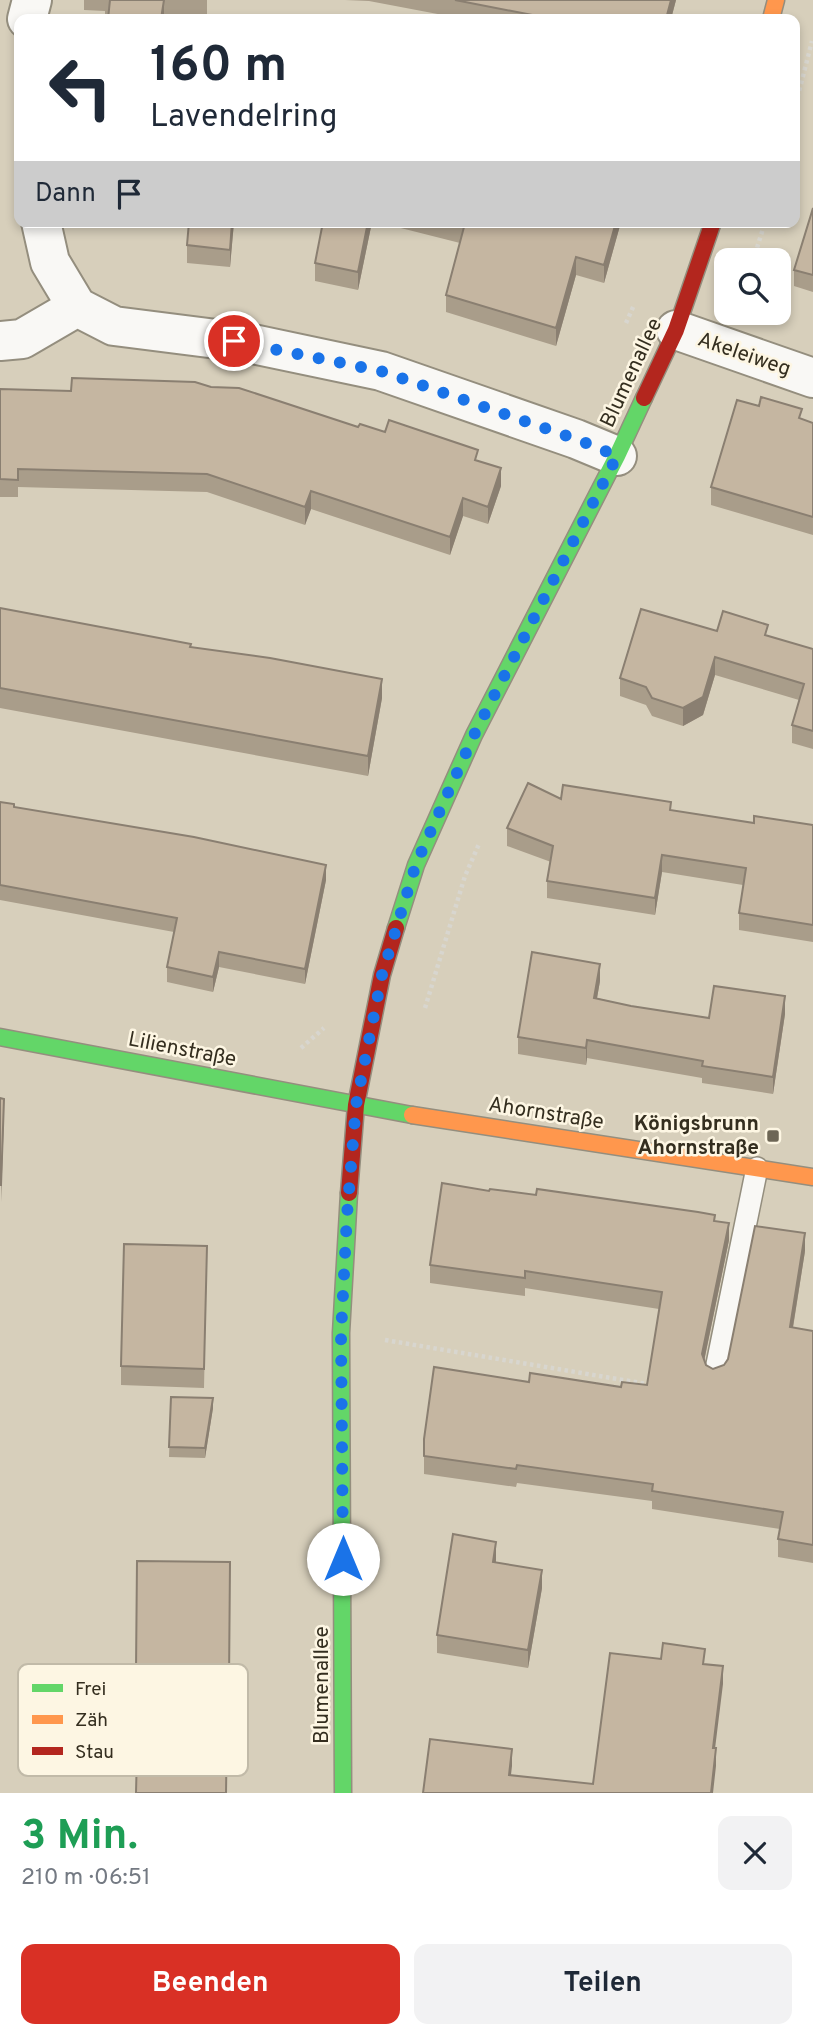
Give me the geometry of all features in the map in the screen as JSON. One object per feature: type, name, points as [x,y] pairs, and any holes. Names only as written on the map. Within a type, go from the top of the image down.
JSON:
[{"type":"street","points":[[42,228],[50,262],[77,307],[114,326],[248,343],[381,371],[576,439],[617,456]]},
{"type":"street","name":"Blumenallee","points":[[343,1793],[341,1334],[356,1105],[382,975],[416,864],[474,735],[617,456],[676,330],[711,228]]},
{"type":"street","points":[[0,341],[22,339],[77,307]]},
{"type":"street","name":"Akeleiweg","points":[[676,330],[813,378]]},
{"type":"street","name":"Lilienstraße","points":[[0,1037],[356,1105]]},
{"type":"street","name":"Ahornstraße","points":[[356,1105],[813,1177]]},
{"type":"lane","points":[[715,1374],[758,1168]]},
{"type":"path","points":[[800,88],[813,39]]},
{"type":"path","points":[[757,248],[763,228]]},
{"type":"path","points":[[423,1015],[465,876],[480,841]]},
{"type":"path","points":[[341,1334],[688,1390],[715,1374]]},
{"type":"building","points":[[110,0],[164,0],[162,14],[109,14]]},
{"type":"building","points":[[455,0],[671,0],[667,14],[527,14]]},
{"type":"building","points":[[813,208],[813,275],[794,270]]},
{"type":"building","points":[[188,228],[232,228],[230,250],[187,245]]},
{"type":"building","points":[[322,228],[367,228],[358,272],[315,263]]},
{"type":"building","points":[[464,228],[614,228],[604,265],[576,257],[556,328],[446,295]]},
{"type":"building","points":[[72,378],[195,382],[211,387],[239,388],[358,427],[360,424],[385,432],[389,420],[478,450],[475,460],[501,468],[488,507],[463,498],[450,537],[311,491],[305,507],[207,474],[18,469],[18,480],[0,479],[0,389],[71,391]]},
{"type":"building","points":[[761,397],[802,409],[799,418],[813,423],[813,517],[711,487],[737,400],[759,406]]},
{"type":"building","points":[[0,608],[191,644],[190,647],[270,658],[382,679],[368,756],[0,688]]},
{"type":"building","points":[[641,609],[717,631],[723,611],[768,625],[765,635],[813,649],[813,731],[792,725],[804,684],[715,657],[703,697],[683,708],[652,698],[646,687],[620,678]]},
{"type":"building","points":[[528,783],[561,799],[563,785],[671,802],[670,810],[754,823],[754,816],[813,825],[813,925],[739,913],[746,868],[662,855],[655,898],[547,881],[553,846],[507,828]]},
{"type":"building","points":[[0,802],[14,804],[14,807],[194,837],[326,865],[305,969],[219,952],[213,977],[167,967],[177,918],[0,885]]},
{"type":"building","points":[[532,952],[600,964],[594,998],[631,1006],[709,1018],[714,986],[785,996],[773,1077],[702,1066],[703,1061],[587,1040],[586,1048],[518,1037]]},
{"type":"building","points":[[0,1098],[4,1099],[1,1185],[0,1185]]},
{"type":"building","points":[[442,1183],[536,1195],[537,1189],[715,1215],[714,1221],[729,1223],[702,1354],[706,1365],[713,1369],[724,1365],[728,1359],[755,1226],[805,1233],[790,1327],[813,1331],[813,1545],[778,1539],[783,1512],[652,1491],[653,1484],[517,1465],[516,1469],[424,1456],[434,1367],[529,1382],[530,1373],[621,1387],[622,1382],[647,1385],[662,1292],[525,1271],[525,1278],[430,1265]]},
{"type":"building","points":[[124,1244],[207,1246],[204,1369],[121,1366]]},
{"type":"building","points":[[171,1397],[213,1398],[205,1448],[169,1447]]},
{"type":"building","points":[[453,1534],[496,1542],[493,1562],[542,1570],[528,1650],[437,1635]]},
{"type":"building","points":[[137,1561],[230,1562],[229,1664],[136,1664]]},
{"type":"building","points":[[663,1643],[705,1649],[703,1664],[723,1666],[713,1748],[716,1748],[711,1793],[423,1793],[430,1739],[512,1749],[509,1775],[593,1784],[610,1653],[661,1659]]},
{"type":"building","points":[[136,1776],[226,1776],[226,1793],[136,1793]]},
{"type":"traffic: fast","points":[[396,928],[416,865],[474,735],[644,398]]},
{"type":"traffic: fast","points":[[0,1037],[412,1115]]},
{"type":"traffic: fast","points":[[343,1793],[341,1333],[349,1193]]},
{"type":"traffic: slow","points":[[772,14],[776,0]]},
{"type":"traffic: slow","points":[[412,1115],[813,1177]]},
{"type":"traffic: jam","points":[[644,398],[676,330],[711,228]]},
{"type":"traffic: jam","points":[[349,1193],[356,1105],[382,975],[396,928]]},
{"type":"place","name":"Königsbrunn Ahornstraße","points":[[773,1136]]},
{"type":"route","points":[[234,341],[381,371],[576,439],[617,456],[474,735],[416,864],[382,975],[356,1105],[347,1215],[341,1334],[343,1559]]}]
